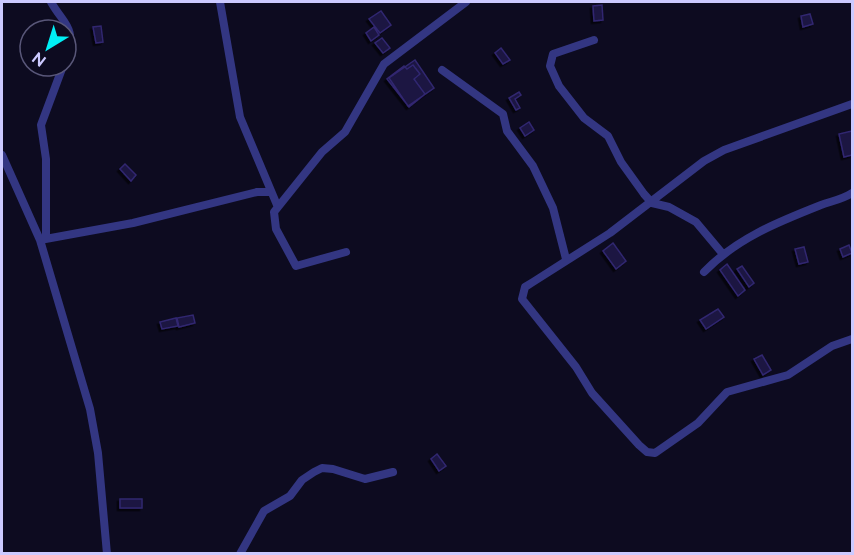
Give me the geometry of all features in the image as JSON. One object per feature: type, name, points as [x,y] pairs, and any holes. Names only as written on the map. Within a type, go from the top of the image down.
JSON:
[{"type":"street","points":[[51,2],[62,18]]},
{"type":"street","points":[[220,2],[240,117],[277,205]]},
{"type":"street","points":[[346,252],[296,266],[276,229],[273,219],[277,205],[322,152],[345,132],[384,64],[466,2]]},
{"type":"street","points":[[594,40],[553,54],[550,66],[559,86],[584,118],[608,136],[634,182],[652,203],[669,207],[696,222],[722,253]]},
{"type":"street","points":[[442,70],[503,114],[507,131],[533,166],[553,208],[566,259]]},
{"type":"street","points":[[43,239],[46,159],[41,125],[59,78]]},
{"type":"street","points":[[852,104],[724,150],[704,161],[610,234],[566,259],[525,287],[522,299],[570,359],[592,393],[647,452],[655,453],[698,423],[727,392],[788,375],[832,346],[852,339]]},
{"type":"street","points":[[2,155],[43,239],[95,429],[107,554]]},
{"type":"street","points":[[43,239],[133,223],[257,192],[271,192]]},
{"type":"street","points":[[704,272],[722,253],[778,222],[852,194]]},
{"type":"street","points":[[240,554],[264,511],[290,495],[302,480],[314,472],[322,468],[333,469],[365,479],[393,472]]},
{"type":"building","points":[[602,5],[603,20],[594,21],[593,6]]},
{"type":"building","points":[[381,11],[391,25],[380,33],[369,19]]},
{"type":"building","points":[[810,14],[813,24],[803,27],[801,16]]},
{"type":"building","points":[[101,26],[103,42],[96,43],[93,27]]},
{"type":"building","points":[[374,27],[379,35],[371,41],[366,33]]},
{"type":"building","points":[[382,38],[390,48],[383,53],[375,43]]},
{"type":"building","points":[[501,48],[510,60],[503,64],[495,53]]},
{"type":"building","points":[[415,60],[434,88],[408,106],[389,78]]},
{"type":"building","points":[[413,65],[420,74],[414,79],[425,94],[409,107],[387,79],[404,66],[407,69]]},
{"type":"building","points":[[519,92],[521,95],[515,99],[520,108],[516,110],[509,98]]},
{"type":"building","points":[[529,122],[534,130],[525,136],[520,128]]},
{"type":"building","points":[[852,131],[852,155],[844,157],[839,134]]},
{"type":"building","points":[[125,164],[136,175],[131,181],[120,169]]},
{"type":"building","points":[[613,243],[626,261],[616,269],[603,251]]},
{"type":"building","points":[[849,245],[852,253],[843,257],[840,249]]},
{"type":"building","points":[[804,247],[808,262],[799,264],[795,249]]},
{"type":"building","points":[[727,264],[745,290],[738,296],[720,270]]},
{"type":"building","points":[[742,266],[754,283],[749,287],[737,269]]},
{"type":"building","points":[[718,309],[724,317],[706,329],[700,320]]},
{"type":"building","points":[[193,315],[195,323],[179,327],[177,318]]},
{"type":"building","points":[[176,318],[178,326],[162,329],[160,322]]},
{"type":"building","points":[[762,355],[771,370],[763,375],[754,359]]},
{"type":"building","points":[[437,454],[446,466],[439,471],[431,459]]},
{"type":"building","points":[[120,499],[142,499],[142,508],[120,508]]}]
